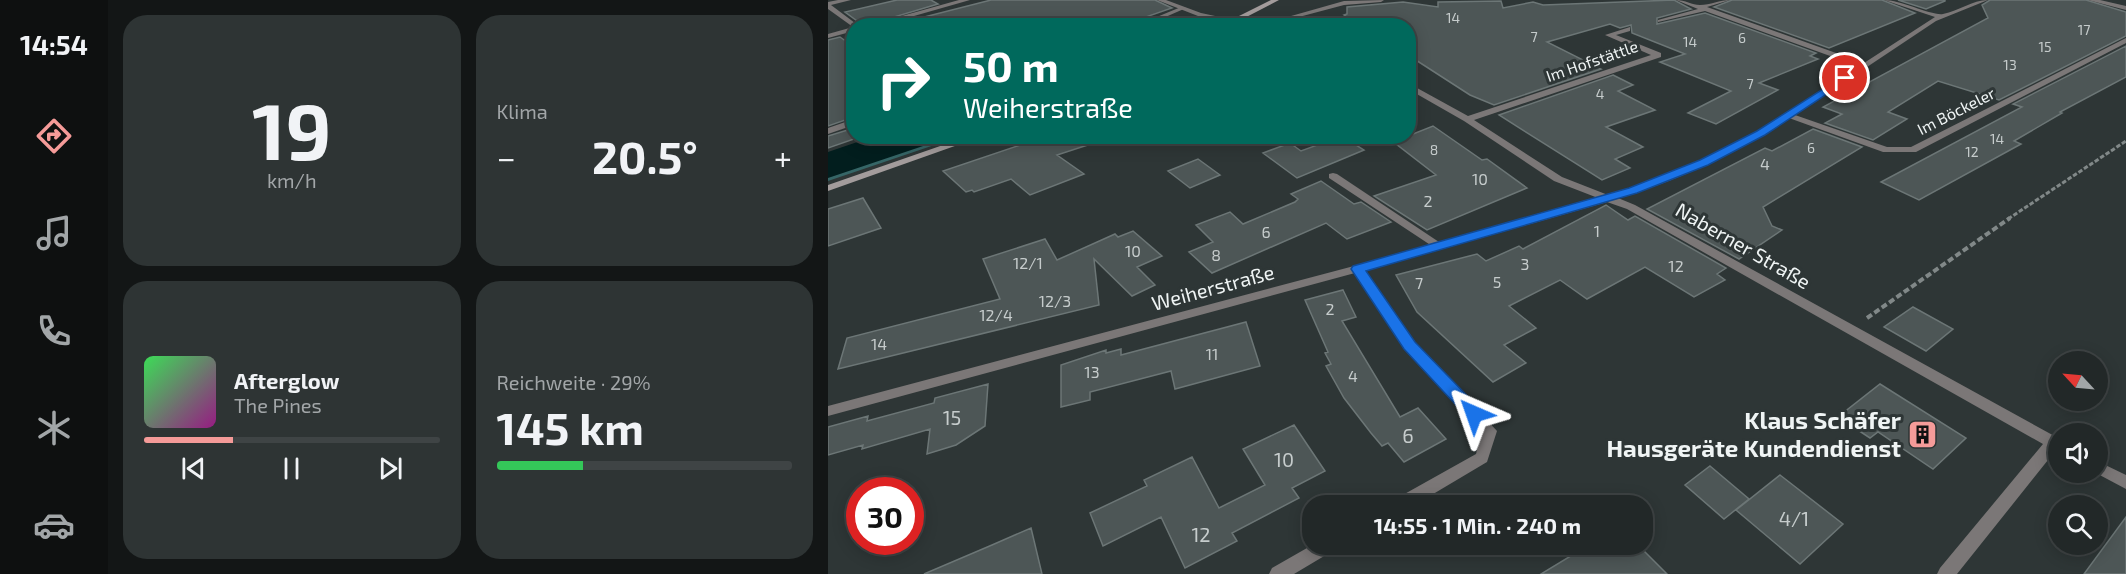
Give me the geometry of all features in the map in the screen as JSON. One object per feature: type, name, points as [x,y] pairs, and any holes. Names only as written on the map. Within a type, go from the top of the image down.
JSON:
[{"type":"main road","points":[[1233,18],[1238,12],[1262,0]]},
{"type":"main road","points":[[1236,18],[1276,0]]},
{"type":"main road","points":[[828,188],[956,144]]},
{"type":"street","points":[[828,5],[848,0]]},
{"type":"street","points":[[899,18],[967,0]]},
{"type":"street","points":[[1160,0],[1200,15],[1219,18]]},
{"type":"street","points":[[1286,18],[1341,1],[1381,0]]},
{"type":"street","points":[[1679,0],[1863,66]]},
{"type":"street","points":[[1660,21],[1726,0]]},
{"type":"street","points":[[1887,0],[1942,16]]},
{"type":"street","name":"Weiherstraße","points":[[828,411],[1358,269],[1633,190],[1704,162],[1791,116],[1863,66],[1942,16],[1985,0]]},
{"type":"street","points":[[2091,0],[2126,8]]},
{"type":"street","points":[[828,5],[846,18]]},
{"type":"street","points":[[1158,18],[1183,8]]},
{"type":"street","name":"Im Hofstättle","points":[[1467,119],[1658,55],[1609,35],[1627,29]]},
{"type":"street","points":[[828,36],[846,31]]},
{"type":"street","name":"Im Böckeler","points":[[1791,116],[1886,150],[1913,150],[2126,40]]},
{"type":"street","name":"Naberner Straße","points":[[1416,90],[1467,119],[1558,179],[1631,207],[2048,440]]},
{"type":"street","points":[[828,131],[846,125]]},
{"type":"street","points":[[1333,176],[1439,246]]},
{"type":"street","points":[[1358,269],[1410,345],[1490,431],[1482,458],[1417,495]]},
{"type":"street","points":[[1946,574],[2048,452]]},
{"type":"street","points":[[2108,473],[2126,483]]},
{"type":"street","points":[[1278,574],[1311,555]]},
{"type":"path","points":[[1849,330],[2041,196],[2126,141]]},
{"type":"shaded area","points":[[862,144],[937,144],[828,181],[828,155]]},
{"type":"building","points":[[897,0],[931,0],[938,4],[891,18],[853,18],[845,12]]},
{"type":"building","points":[[991,0],[1155,0],[1172,8],[1143,18],[920,18]]},
{"type":"building","points":[[1674,0],[1691,9],[1657,18],[1657,24],[1705,13],[1816,53],[1810,56],[1818,59],[1759,83],[1778,90],[1716,124],[1688,113],[1731,91],[1660,62],[1685,54],[1632,33],[1631,25],[1620,28],[1610,24],[1547,42],[1601,69],[1494,105],[1470,95],[1416,60],[1416,18],[1347,18],[1344,15],[1347,14],[1347,7],[1403,2],[1438,7],[1438,2],[1501,1],[1503,8],[1533,2],[1543,5]]},
{"type":"building","points":[[1732,0],[1882,0],[1915,13],[1829,48],[1714,7]]},
{"type":"building","points":[[1898,0],[1945,0],[1945,1],[1926,9]]},
{"type":"building","points":[[1990,0],[2086,0],[2126,12],[2126,36],[1999,100],[1938,81],[1888,112],[1907,119],[1873,140],[1825,123],[1842,114],[1823,107],[1988,18],[1982,5]]},
{"type":"building","points":[[840,37],[846,41],[846,120],[828,126],[828,40]]},
{"type":"building","points":[[2126,46],[2126,77],[2060,112],[2062,113],[2014,141],[2021,144],[1919,200],[1881,182],[2022,107],[2013,104]]},
{"type":"building","points":[[1613,75],[1633,85],[1618,91],[1655,110],[1606,127],[1643,147],[1615,159],[1630,168],[1602,180],[1499,115]]},
{"type":"building","points":[[1433,126],[1482,160],[1487,159],[1527,188],[1427,230],[1374,196],[1436,175],[1396,144],[1416,144],[1416,133]]},
{"type":"building","points":[[1813,129],[1862,147],[1763,207],[1772,226],[1782,230],[1739,259],[1647,209],[1765,148],[1772,151]]},
{"type":"building","points":[[846,130],[846,142],[828,148],[828,136]]},
{"type":"building","points":[[1023,144],[1091,144],[1057,155],[1084,174],[1030,195],[1011,179],[974,192],[972,190],[966,192],[943,171]]},
{"type":"building","points":[[1287,144],[1291,144],[1301,151],[1320,144],[1355,144],[1364,150],[1297,178],[1263,153]]},
{"type":"building","points":[[1198,159],[1220,175],[1190,188],[1168,171]]},
{"type":"building","points":[[1321,181],[1354,204],[1361,202],[1391,222],[1347,239],[1326,223],[1212,273],[1189,252],[1213,242],[1196,225],[1230,212],[1243,224],[1295,202],[1298,199],[1291,194]]},
{"type":"building","points":[[863,198],[881,228],[828,246],[828,209]]},
{"type":"building","points":[[1606,205],[1628,220],[1635,216],[1726,268],[1717,274],[1725,280],[1694,297],[1645,267],[1587,299],[1560,280],[1509,306],[1536,328],[1504,345],[1526,363],[1493,382],[1417,312],[1396,275],[1477,254],[1486,261],[1519,246],[1523,249]]},
{"type":"building","points":[[1133,231],[1162,256],[1137,267],[1155,285],[1132,296],[1094,259],[1099,305],[838,369],[847,338],[1000,299],[983,259],[1045,239],[1057,260],[1115,234],[1118,237]]},
{"type":"building","points":[[1343,290],[1356,317],[1342,321],[1400,417],[1418,408],[1446,439],[1404,462],[1388,443],[1382,446],[1371,433],[1344,398],[1326,366],[1331,364],[1325,353],[1328,352],[1305,300]]},
{"type":"building","points":[[1913,307],[1953,329],[1926,351],[1884,327]]},
{"type":"building","points":[[1246,322],[1260,366],[1175,389],[1171,371],[1090,392],[1090,400],[1061,407],[1061,365],[1106,350],[1106,353],[1121,349],[1121,355]]},
{"type":"building","points":[[988,384],[985,426],[956,445],[927,454],[930,429],[862,449],[863,445],[828,455],[828,427],[868,416],[867,421],[934,403],[935,398]]},
{"type":"building","points":[[1880,384],[1966,438],[1933,469],[1878,432],[1870,438],[1838,417]]},
{"type":"building","points":[[1294,425],[1325,471],[1292,488],[1299,498],[1232,533],[1237,541],[1185,568],[1161,517],[1103,546],[1090,513],[1147,486],[1144,480],[1192,457],[1219,508],[1265,485],[1243,449]]},
{"type":"building","points":[[1710,466],[1749,499],[1724,519],[1685,485]]},
{"type":"building","points":[[1780,475],[1843,524],[1800,564],[1736,510]]},
{"type":"building","points":[[2126,517],[2126,574],[2084,574],[2098,555],[2108,555],[2108,541]]},
{"type":"building","points":[[1031,528],[1042,574],[924,574],[992,545]]},
{"type":"building","points":[[1572,555],[1648,555],[1667,574],[1541,574]]},
{"type":"waterway","points":[[828,166],[892,144]]},
{"type":"place","name":"Klaus Schäfer Hausgeräte Kundendienst","points":[[1922,435]]},
{"type":"route","points":[[1474,414],[1410,345],[1358,269],[1633,190],[1704,162],[1761,133],[1791,116],[1845,78]]}]
